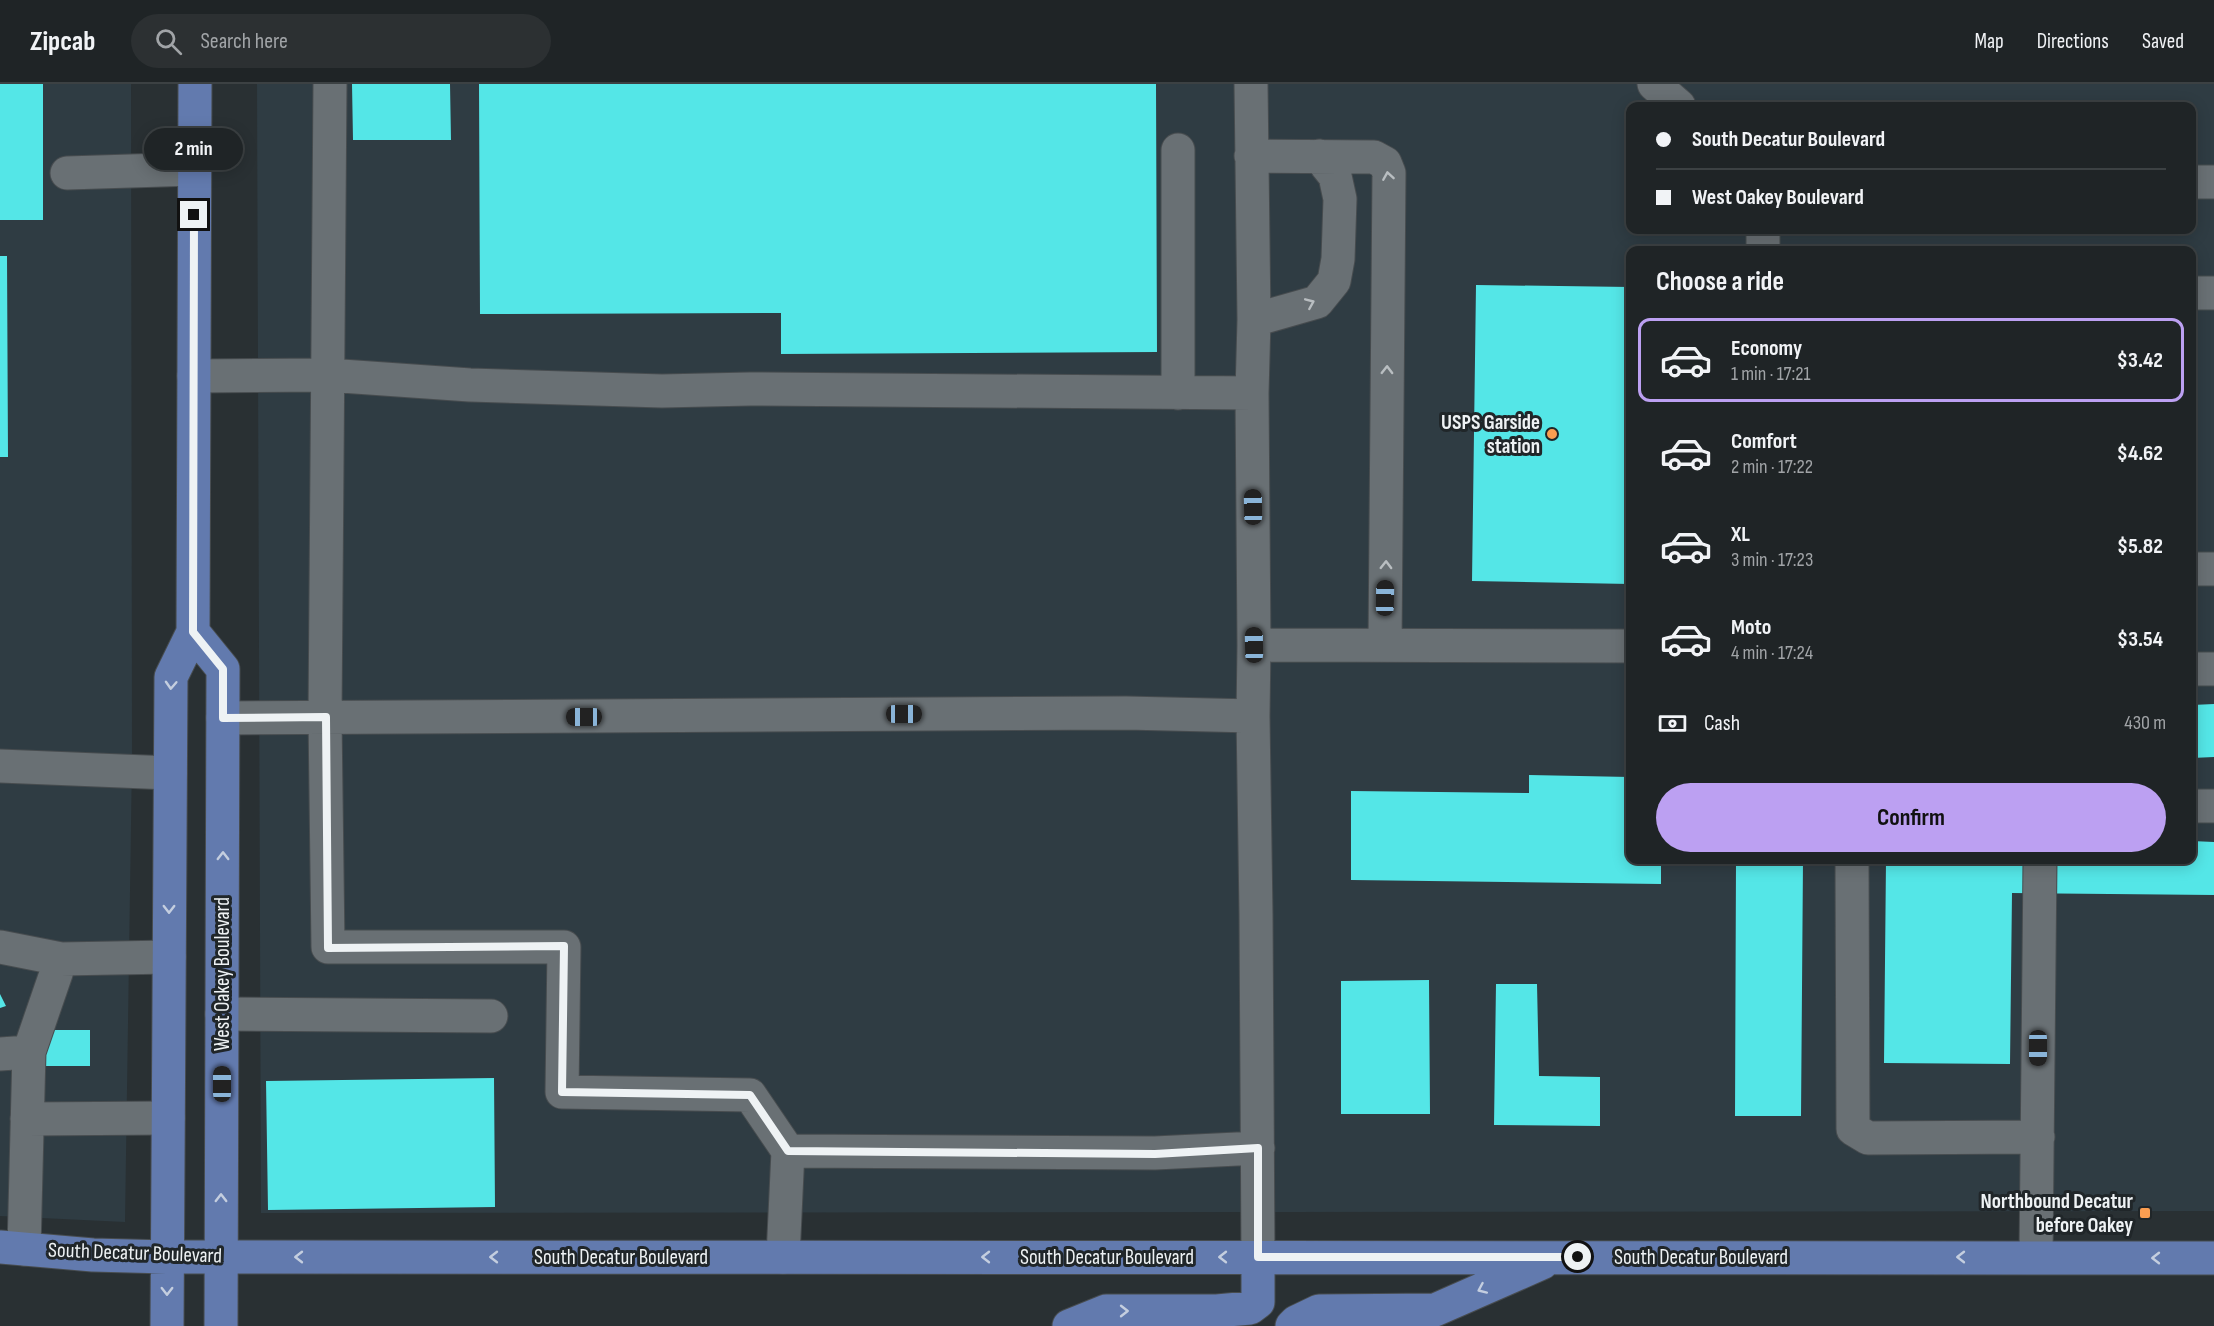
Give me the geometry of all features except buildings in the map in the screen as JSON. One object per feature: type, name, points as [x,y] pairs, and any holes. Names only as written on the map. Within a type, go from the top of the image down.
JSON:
[{"type":"main road","points":[[167,1326],[171,677],[193,632],[195,84]]},
{"type":"main road","name":"West Oakey Boulevard","points":[[193,632],[223,669],[221,1326]]},
{"type":"main road","name":"South Decatur Boulevard","points":[[12,1248],[93,1255],[167,1257],[2214,1258]]},
{"type":"main road","points":[[1069,1326],[1106,1311],[1217,1311],[1250,1308],[1258,1302],[1258,1257]]},
{"type":"main road","points":[[1292,1326],[1319,1311],[1435,1310],[1555,1257]]},
{"type":"lane","points":[[330,84],[326,717],[328,948],[564,946],[562,1092],[750,1095],[788,1151],[783,1257]]},
{"type":"lane","points":[[1251,84],[1258,1257]]},
{"type":"lane","points":[[1654,84],[1674,102]]},
{"type":"lane","points":[[1178,150],[1178,393]]},
{"type":"lane","points":[[1251,156],[1374,157],[1385,163],[1389,173],[1385,645]]},
{"type":"lane","points":[[1254,320],[1317,303],[1334,281],[1338,259],[1340,199],[1335,176],[1319,156]]},
{"type":"lane","points":[[67,172],[194,169]]},
{"type":"lane","points":[[2196,182],[2214,182]]},
{"type":"lane","points":[[2196,293],[2214,293]]},
{"type":"lane","points":[[194,376],[327,375],[470,385],[597,390],[1252,393]]},
{"type":"lane","points":[[2196,569],[2214,569]]},
{"type":"lane","points":[[1254,645],[1626,646]]},
{"type":"lane","points":[[2196,669],[2214,669]]},
{"type":"lane","points":[[223,718],[1104,713],[1253,716]]},
{"type":"lane","points":[[0,766],[170,773]]},
{"type":"lane","points":[[2196,806],[2214,806]]},
{"type":"lane","points":[[1852,864],[1852,1129],[1868,1138],[2038,1137]]},
{"type":"lane","points":[[2036,1257],[2040,864]]},
{"type":"lane","points":[[0,947],[61,959],[169,957]]},
{"type":"lane","points":[[12,1248],[27,1119],[15,1053],[61,959]]},
{"type":"lane","points":[[222,1014],[490,1016]]},
{"type":"lane","points":[[27,1119],[168,1118]]},
{"type":"lane","points":[[788,1151],[1155,1154],[1258,1148]]},
{"type":"shaded area","points":[[0,84],[131,84],[132,759],[125,1222],[0,1216]]},
{"type":"shaded area","points":[[257,84],[2214,84],[2214,1211],[261,1213]]},
{"type":"place","name":"USPS Garside station","points":[[1552,434]]},
{"type":"place","name":"Northbound Decatur before Oakey","points":[[2145,1213]]},
{"type":"route","points":[[194,215],[193,632],[223,669],[223,718],[326,717],[328,948],[564,946],[562,1092],[750,1095],[788,1151],[1155,1154],[1258,1148],[1258,1257],[1578,1257]]}]
